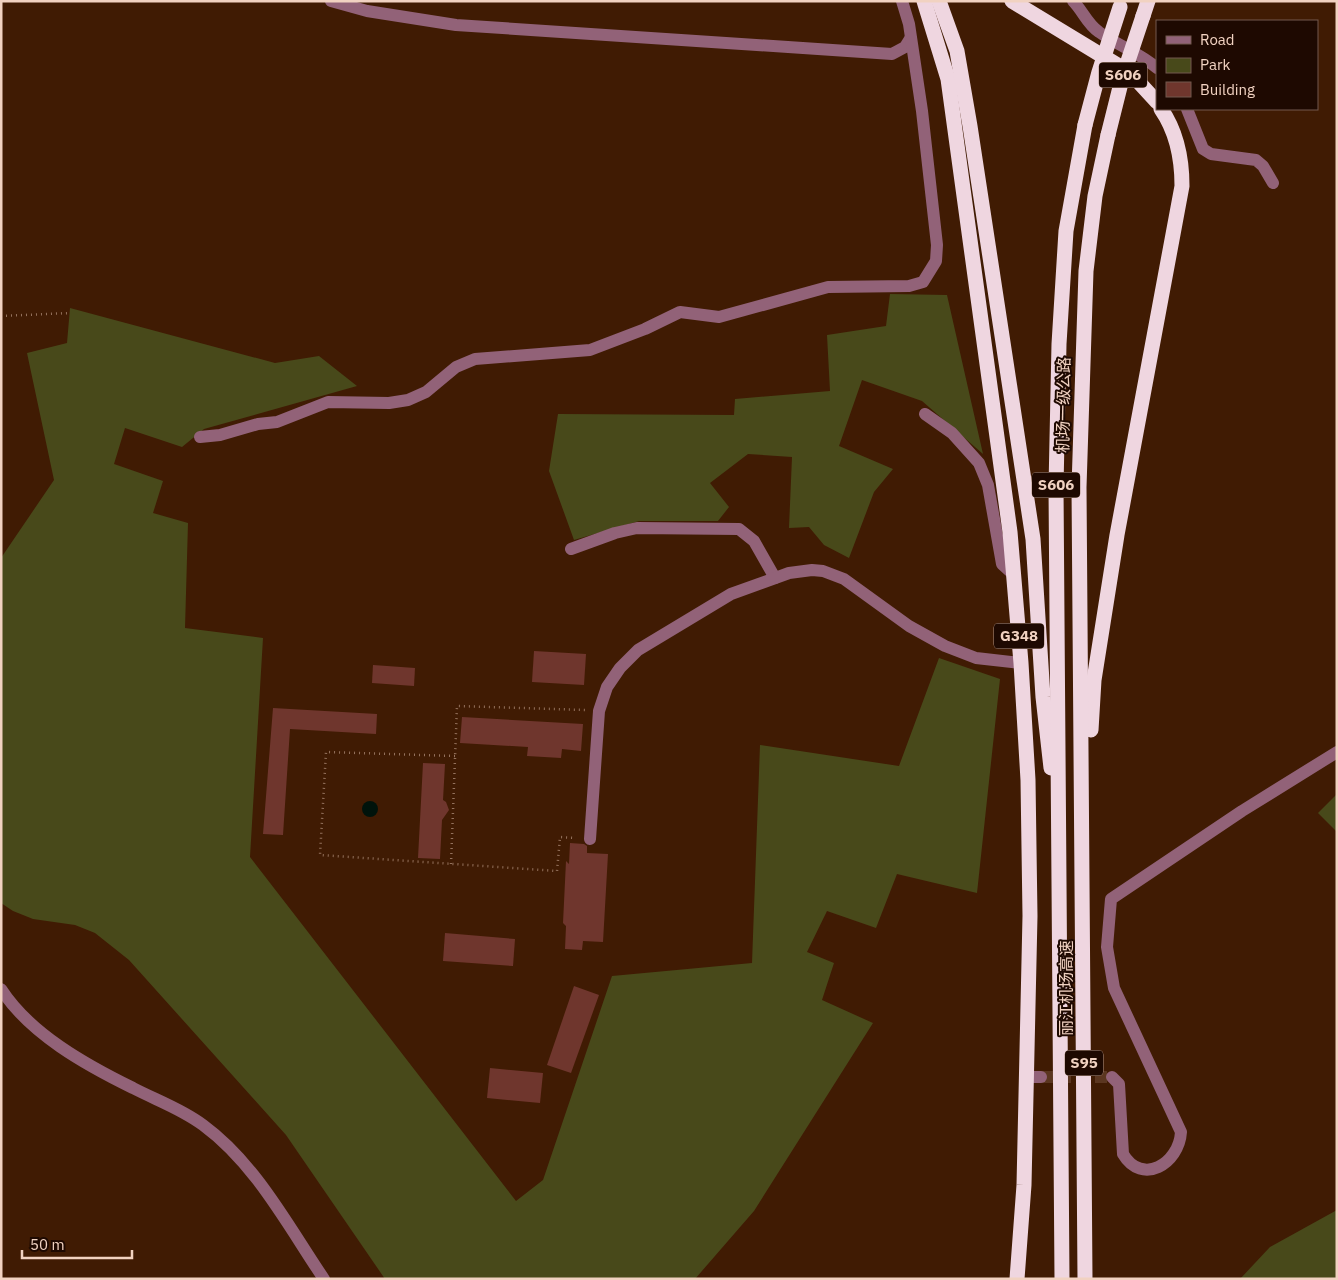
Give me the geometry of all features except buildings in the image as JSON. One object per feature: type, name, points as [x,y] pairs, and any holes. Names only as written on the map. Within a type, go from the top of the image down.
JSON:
[{"type":"highway","name":"G348","points":[[924,1],[948,79],[988,362],[1014,575],[1021,663],[1029,822],[1034,1077],[1017,1279]]},
{"type":"highway","points":[[939,1],[957,51],[969,117],[1033,539],[1042,698],[1060,847]]},
{"type":"highway","points":[[1012,1],[1119,66],[1134,77],[1156,101]]},
{"type":"highway","name":"机场一级公路","points":[[1083,847],[1079,487],[1082,345],[1090,234],[1108,135],[1122,79],[1148,1]]},
{"type":"highway","name":"机场一级公路","points":[[1060,847],[1056,487],[1060,307],[1067,222],[1086,125],[1099,72],[1121,4]]},
{"type":"highway","points":[[1083,847],[1094,680],[1132,446],[1182,186],[1180,154],[1176,138],[1162,110]]},
{"type":"highway","name":"丽江机场高速","points":[[1060,847],[1062,1279]]},
{"type":"highway","name":"丽江机场高速","points":[[1083,847],[1085,1279]]},
{"type":"street","points":[[331,1],[367,11],[456,25],[892,54],[901,50],[910,39]]},
{"type":"street","points":[[200,437],[220,436],[258,424],[277,422],[328,402],[389,402],[408,400],[426,392],[456,367],[474,359],[590,350],[645,329],[680,312],[719,317],[828,287],[909,286],[923,282],[936,261],[937,245],[922,111],[902,1]]},
{"type":"street","points":[[1074,1],[1087,21],[1098,32],[1156,67]]},
{"type":"street","points":[[1188,110],[1203,149],[1211,154],[1256,160],[1263,166],[1273,183]]},
{"type":"street","points":[[925,414],[952,433],[979,463],[988,485],[1002,564],[1014,575]]},
{"type":"street","points":[[571,550],[615,533],[637,528],[739,529],[754,540],[775,578]]},
{"type":"street","points":[[590,839],[599,711],[613,677],[629,658],[648,643],[731,594],[800,570],[834,574],[844,578],[909,626],[945,646],[976,658],[1021,663]]},
{"type":"street","points":[[1112,1076],[1118,1084],[1123,1154],[1129,1163],[1141,1169],[1155,1169],[1162,1166],[1176,1151],[1181,1132],[1114,988],[1107,947],[1111,899],[1242,811],[1337,752]]},
{"type":"street","points":[[1,989],[27,1019],[64,1048],[119,1082],[188,1115],[216,1135],[257,1179],[324,1279]]},
{"type":"path","points":[[1,316],[70,314]]},
{"type":"path","points":[[451,864],[457,706],[599,711]]},
{"type":"path","points":[[455,756],[326,752],[320,855],[557,871],[560,837],[590,839]]},
{"type":"green space","points":[[890,294],[947,295],[983,454],[922,401],[862,380],[839,446],[893,469],[874,492],[849,558],[824,545],[809,527],[789,528],[792,457],[748,454],[710,483],[729,507],[718,521],[639,521],[574,540],[549,471],[558,414],[734,415],[735,399],[830,391],[827,335],[886,326]]},
{"type":"green space","points":[[70,308],[275,363],[319,356],[357,386],[204,429],[182,447],[125,428],[114,464],[163,481],[153,513],[188,523],[185,628],[263,638],[250,857],[516,1201],[543,1180],[612,976],[752,963],[760,745],[899,766],[939,658],[1000,679],[977,893],[897,874],[876,928],[827,911],[807,952],[834,963],[822,1000],[873,1023],[754,1211],[695,1279],[385,1279],[286,1135],[129,960],[95,933],[75,925],[33,919],[13,911],[1,903],[1,558],[54,480],[27,353],[67,343]]},
{"type":"green space","points":[[1337,794],[1337,832],[1318,813]]},
{"type":"green space","points":[[1337,1210],[1337,1279],[1240,1279],[1270,1247]]},
{"type":"shaded area","points":[[370,801],[376,803],[378,809],[376,815],[370,817],[364,815],[362,809],[364,803]]},
{"type":"tunnel","points":[[1041,1077],[1112,1077]]}]
